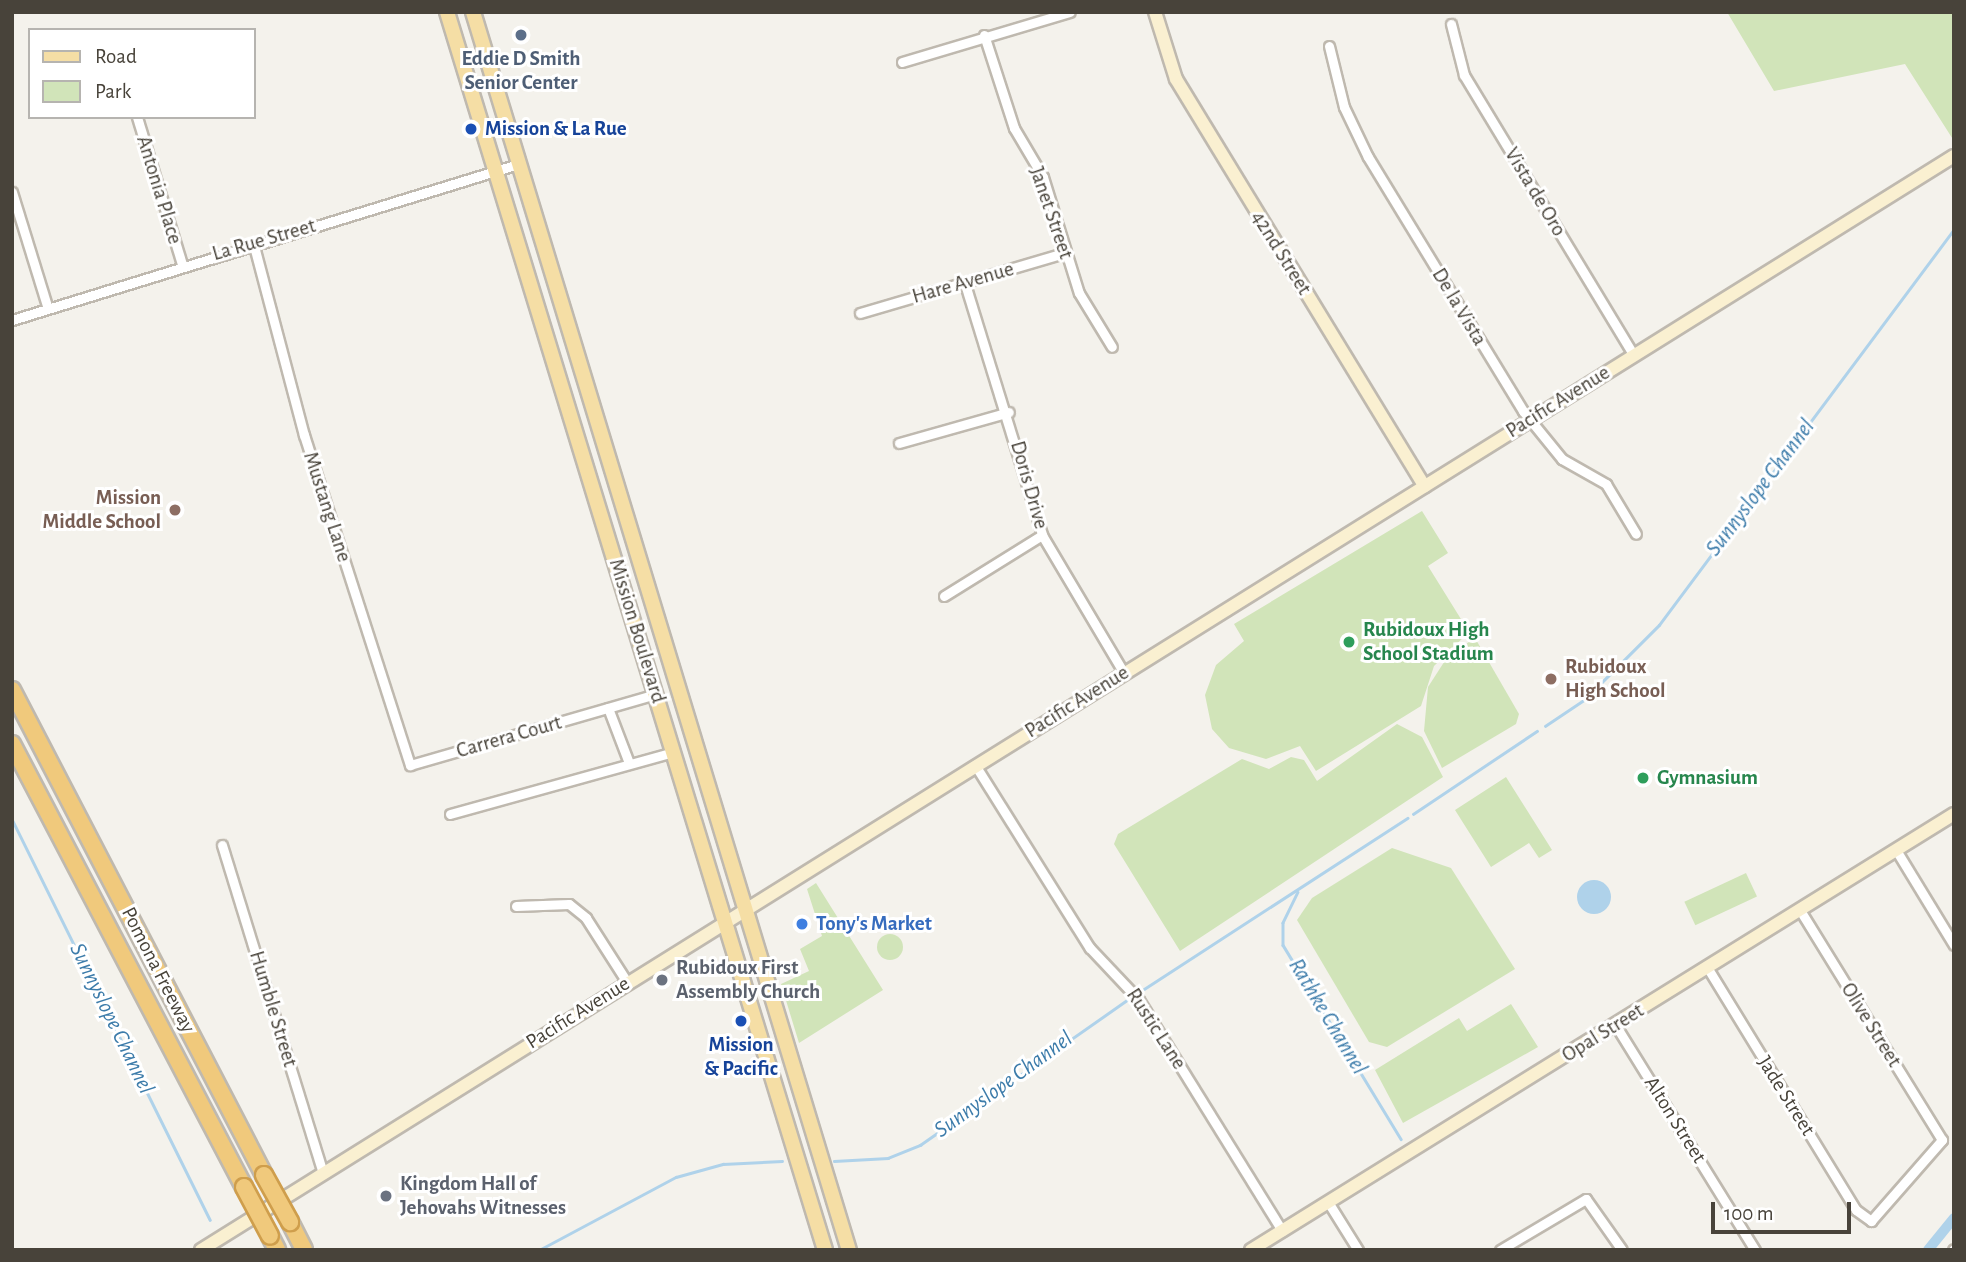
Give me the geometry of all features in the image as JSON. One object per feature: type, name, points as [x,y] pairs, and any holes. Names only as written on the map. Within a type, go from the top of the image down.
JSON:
[{"type":"highway","name":"Pomona Freeway","points":[[12,691],[304,1250]]},
{"type":"highway","name":"Pomona Freeway","points":[[12,744],[273,1243]]},
{"type":"main road","name":"Mission Boulevard","points":[[447,12],[825,1250]]},
{"type":"main road","name":"Mission Boulevard","points":[[473,12],[849,1250]]},
{"type":"street","points":[[902,62],[984,35],[1070,12]]},
{"type":"street","name":"42nd Street","points":[[1155,12],[1176,79],[1424,486]]},
{"type":"street","name":"Vista de Oro","points":[[1451,24],[1464,75],[1633,355]]},
{"type":"street","name":"Janet Street","points":[[984,35],[1014,128],[1042,177],[1064,253],[1079,293],[1112,347]]},
{"type":"street","name":"De la Vista","points":[[1329,46],[1344,107],[1368,157],[1530,419],[1562,459],[1606,484],[1636,534]]},
{"type":"street","name":"Antonia Place","points":[[138,119],[182,264]]},
{"type":"street","name":"Pacific Avenue","points":[[201,1250],[725,920],[1954,156]]},
{"type":"street","name":"La Rue Street","points":[[12,320],[47,306],[182,264],[254,246],[518,163]]},
{"type":"street","points":[[12,192],[47,306]]},
{"type":"street","name":"Mustang Lane","points":[[254,246],[304,435],[410,765]]},
{"type":"street","name":"Hare Avenue","points":[[860,313],[1064,253]]},
{"type":"street","name":"Doris Drive","points":[[965,284],[1009,412],[1042,536],[1124,673]]},
{"type":"street","points":[[899,443],[1009,412]]},
{"type":"street","points":[[944,596],[1042,536]]},
{"type":"street","name":"Carrera Court","points":[[410,765],[656,694]]},
{"type":"street","points":[[608,708],[629,763]]},
{"type":"street","points":[[450,814],[673,752]]},
{"type":"street","name":"Rustic Lane","points":[[975,765],[1090,948],[1135,994],[1282,1231]]},
{"type":"street","name":"Opal Street","points":[[1251,1250],[1954,814]]},
{"type":"street","name":"Humble Street","points":[[222,845],[323,1173]]},
{"type":"street","points":[[1896,850],[1954,945]]},
{"type":"street","points":[[516,906],[569,904],[586,918],[627,982]]},
{"type":"street","name":"Olive Street","points":[[1800,911],[1942,1140],[1871,1221]]},
{"type":"street","name":"Jade Street","points":[[1707,967],[1857,1210],[1871,1221]]},
{"type":"street","name":"Alton Street","points":[[1616,1026],[1755,1250]]},
{"type":"street","points":[[1500,1250],[1586,1199],[1622,1250]]},
{"type":"street","points":[[1328,1202],[1358,1250]]},
{"type":"green space","points":[[1727,12],[1954,12],[1954,141],[1905,64],[1774,91]]},
{"type":"green space","name":"Rubidoux High School Stadium","points":[[1422,511],[1448,553],[1428,566],[1469,632],[1434,666],[1421,706],[1316,771],[1300,746],[1266,759],[1229,748],[1212,729],[1205,695],[1216,665],[1244,641],[1234,624]]},
{"type":"green space","points":[[1475,638],[1519,714],[1516,724],[1442,768],[1424,731],[1428,687],[1448,656]]},
{"type":"green space","points":[[1397,724],[1422,737],[1443,777],[1180,951],[1114,844],[1118,834],[1242,759],[1269,769],[1291,757],[1304,760],[1317,781]]},
{"type":"green space","points":[[1506,777],[1552,850],[1539,858],[1529,843],[1491,867],[1455,810]]},
{"type":"green space","points":[[1392,848],[1451,868],[1515,969],[1387,1047],[1369,1042],[1297,920],[1312,898]]},
{"type":"green space","points":[[1746,873],[1757,897],[1695,925],[1684,902]]},
{"type":"green space","points":[[816,883],[883,990],[799,1043],[781,984],[809,971],[800,949],[822,936],[807,889]]},
{"type":"green space","points":[[890,934],[899,938],[903,947],[899,956],[890,960],[881,956],[877,947],[881,938]]},
{"type":"green space","points":[[1511,1004],[1538,1047],[1403,1123],[1375,1070],[1459,1018],[1467,1031]]},
{"type":"water","points":[[1594,880],[1606,885],[1611,897],[1606,909],[1594,914],[1582,909],[1577,897],[1582,885]]},
{"type":"waterway","name":"Sunnyslope Channel","points":[[1545,726],[1584,700],[1659,625],[1954,229]]},
{"type":"waterway","name":"Sunnyslope Channel","points":[[1413,814],[1537,731]]},
{"type":"waterway","name":"Sunnyslope Channel","points":[[1144,989],[1407,818]]},
{"type":"waterway","name":"Sunnyslope Channel","points":[[12,819],[210,1220]]},
{"type":"waterway","name":"Rathke Channel","points":[[1298,892],[1283,923],[1283,945],[1401,1139]]},
{"type":"waterway","name":"Sunnyslope Channel","points":[[834,1161],[888,1158],[920,1145],[1127,1000]]},
{"type":"waterway","name":"Sunnyslope Channel","points":[[539,1250],[676,1177],[723,1164],[782,1161]]},
{"type":"waterway","points":[[1928,1250],[1954,1218]]},
{"type":"place","name":"Eddie D Smith Senior Center","points":[[521,35]]},
{"type":"place","name":"Mission & La Rue","points":[[471,129]]},
{"type":"place","name":"Mission Middle School","points":[[175,510]]},
{"type":"place","name":"Rubidoux High School Stadium","points":[[1349,642]]},
{"type":"place","name":"Rubidoux High School","points":[[1551,679]]},
{"type":"place","name":"Gymnasium","points":[[1643,778]]},
{"type":"place","name":"Tony's Market","points":[[802,924]]},
{"type":"place","name":"Rubidoux First Assembly Church","points":[[662,980]]},
{"type":"place","name":"Mission & Pacific","points":[[741,1021]]},
{"type":"place","name":"Kingdom Hall of Jehovahs Witnesses","points":[[386,1196]]}]
